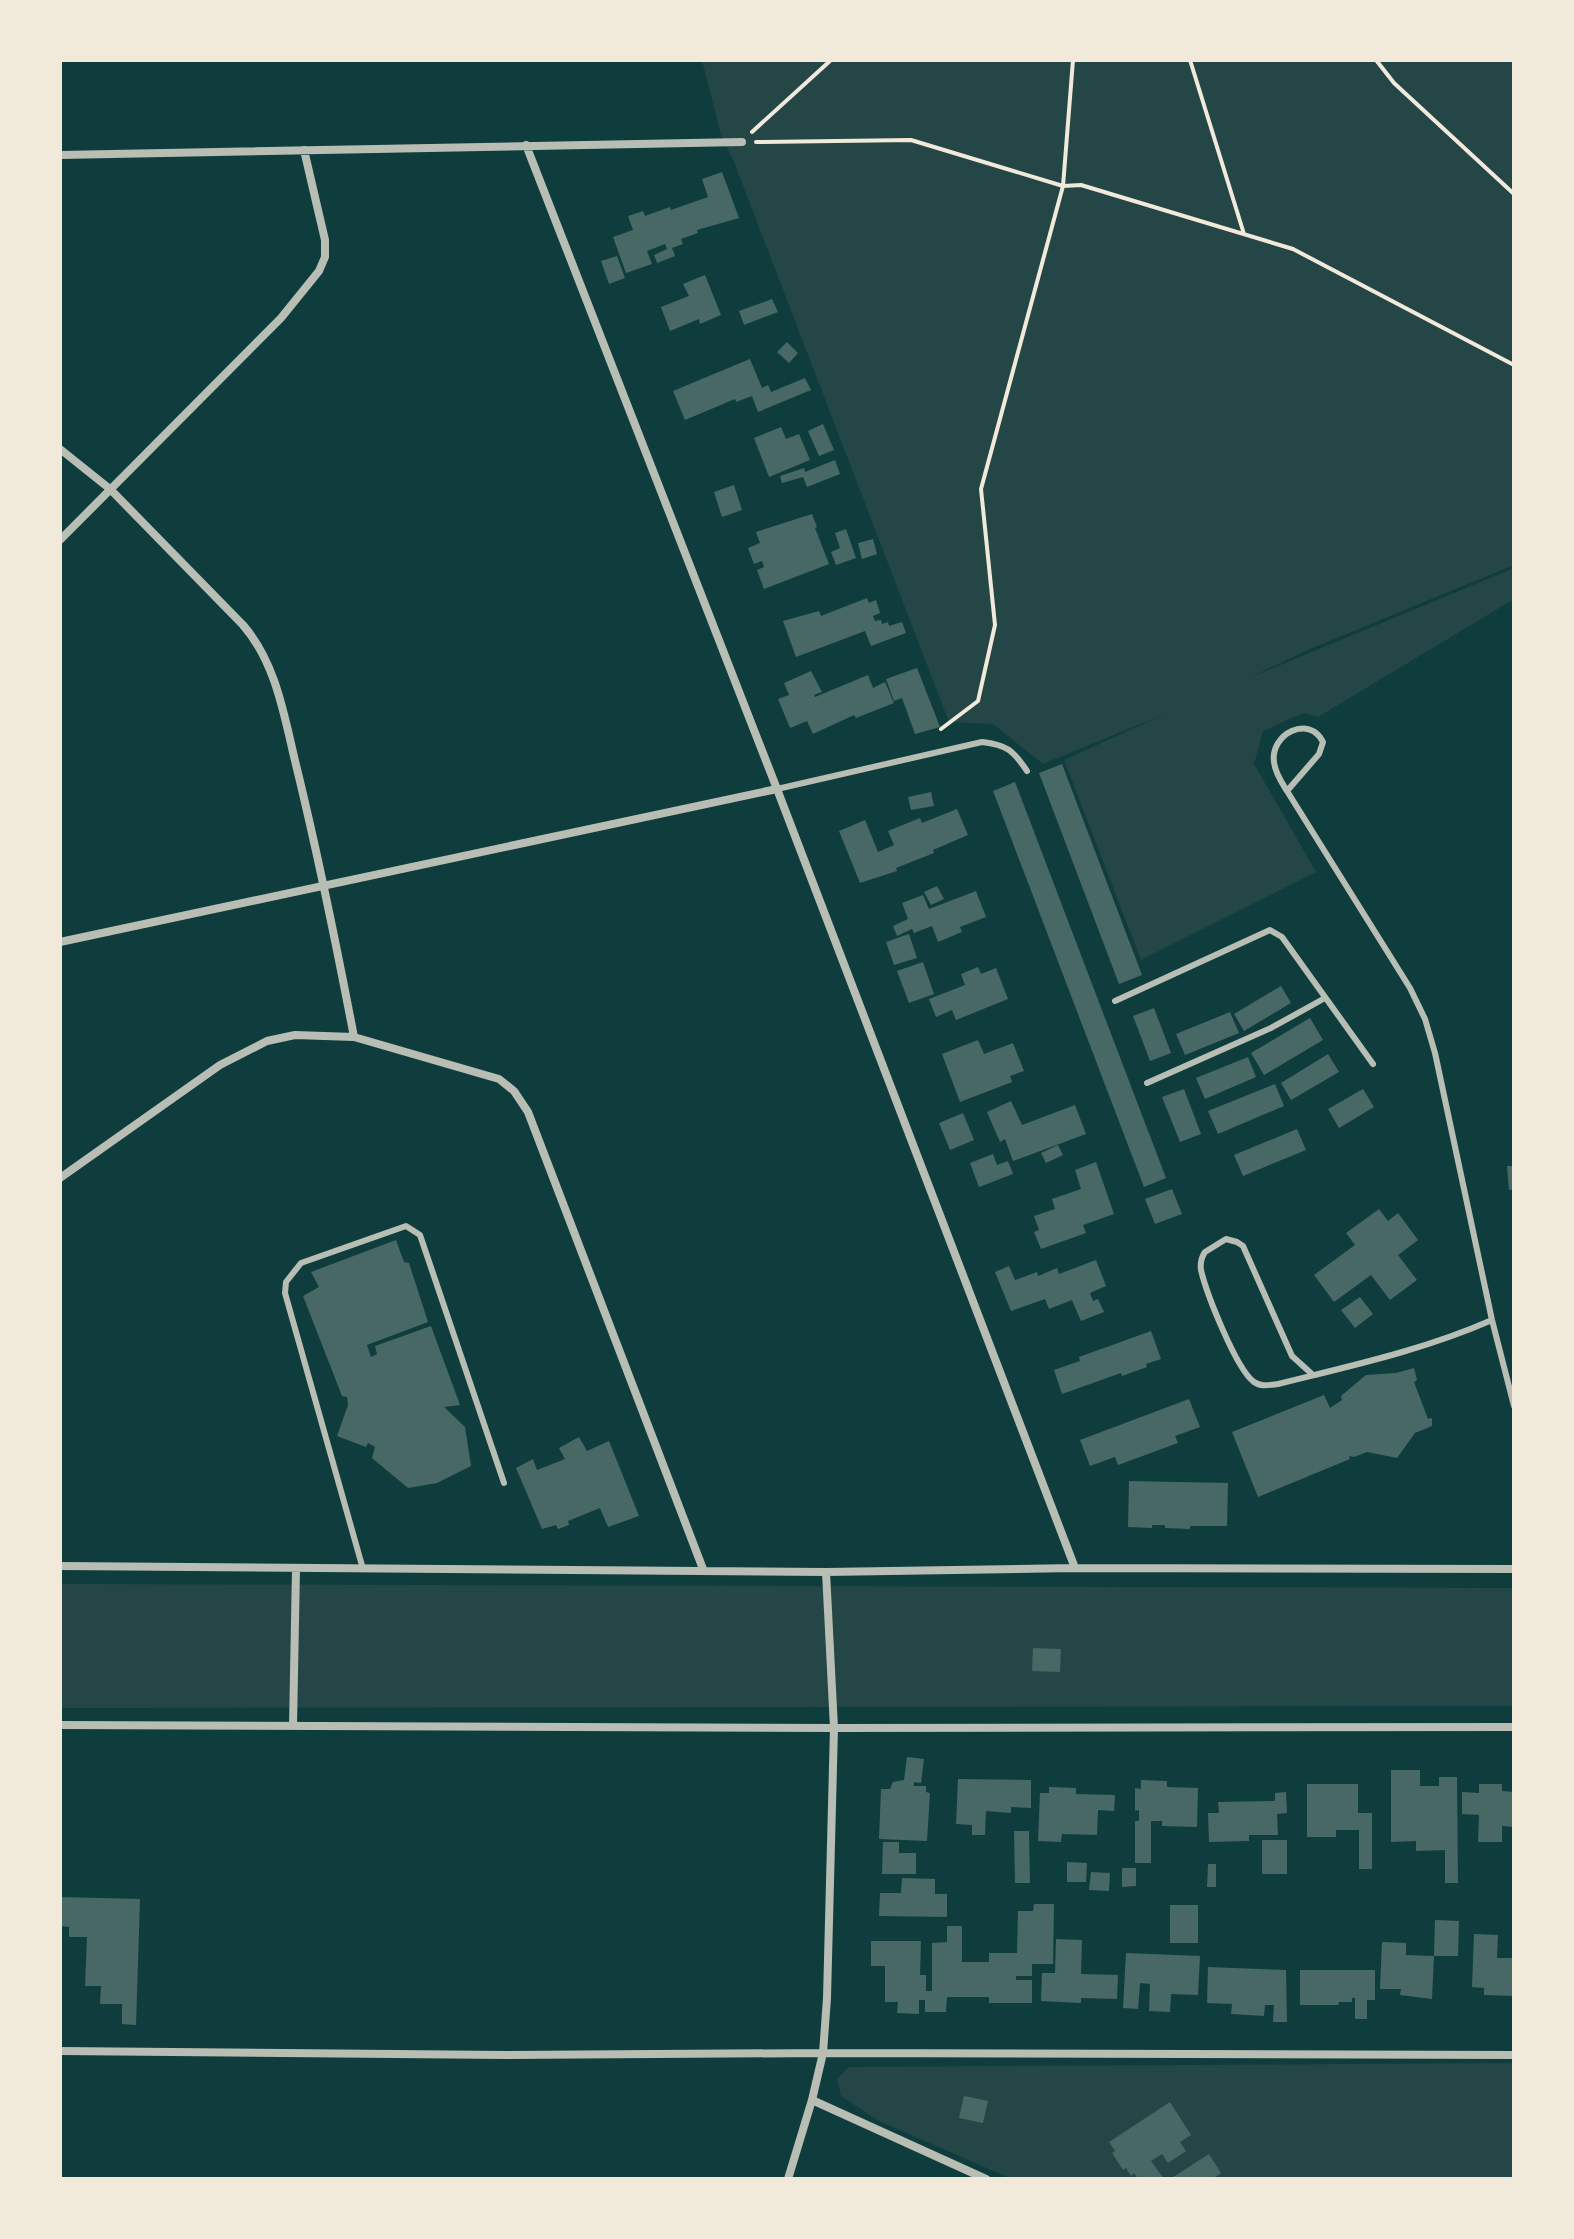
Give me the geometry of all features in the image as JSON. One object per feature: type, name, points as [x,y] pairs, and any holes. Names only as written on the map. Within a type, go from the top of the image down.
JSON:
[{"type":"street","points":[[60,155],[742,142]]},
{"type":"street","points":[[526,145],[1075,1568]]},
{"type":"street","points":[[60,540],[281,318],[319,271],[325,257],[325,240],[304,150]]},
{"type":"street","points":[[60,449],[110,489],[243,625],[262,649],[278,693],[326,886],[354,1037]]},
{"type":"street","points":[[60,942],[777,789]]},
{"type":"street","points":[[60,1178],[176,1095],[244,1051],[267,1041],[295,1035],[354,1037],[499,1079],[522,1101],[703,1569]]},
{"type":"street","points":[[60,1566],[826,1572],[1075,1568],[1514,1569]]},
{"type":"street","points":[[293,1726],[296,1569]]},
{"type":"street","points":[[788,2179],[823,2053],[831,1921],[834,1728],[826,1572]]},
{"type":"street","points":[[60,1725],[1514,1727]]},
{"type":"street","points":[[60,2051],[506,2055],[1514,2055]]},
{"type":"street","points":[[812,2100],[986,2179]]},
{"type":"lane","points":[[1287,791],[1319,754],[1323,742],[1315,731],[1308,728],[1293,730],[1278,744],[1274,762],[1287,791],[1410,988],[1425,1019],[1514,1406]]},
{"type":"lane","points":[[777,789],[982,742],[1002,744],[1016,755],[1027,771]]},
{"type":"lane","points":[[1115,1001],[1270,930],[1282,937],[1373,1064]]},
{"type":"lane","points":[[1147,1083],[1271,1028],[1325,998]]},
{"type":"lane","points":[[363,1569],[285,1293],[286,1282],[301,1263],[406,1226],[420,1235],[504,1483]]},
{"type":"lane","points":[[1313,1375],[1292,1356],[1243,1246],[1226,1239],[1210,1248],[1202,1257],[1201,1268],[1227,1338],[1245,1372],[1261,1385],[1278,1384],[1313,1375],[1457,1336],[1492,1320]]},
{"type":"path","points":[[742,142],[831,60]]},
{"type":"path","points":[[941,729],[978,701],[995,625],[981,489],[1063,186],[1073,60]]},
{"type":"path","points":[[1190,60],[1244,234]]},
{"type":"path","points":[[1376,60],[1394,83],[1514,194]]},
{"type":"path","points":[[742,142],[911,140],[1063,186],[1081,185],[1293,249],[1514,365]]},
{"type":"shaded area","points":[[702,60],[1514,60],[1514,565],[1310,649],[1249,678],[1514,568],[1514,599],[1318,717],[1303,713],[1263,731],[1254,764],[1316,872],[1141,960],[1064,760],[1167,713],[1043,764],[993,724],[949,722],[721,135]]},
{"type":"shaded area","points":[[60,1584],[1514,1588],[1514,1706],[60,1708]]},
{"type":"shaded area","points":[[1514,2063],[1514,2179],[1012,2179],[879,2121],[841,2096],[837,2079],[849,2067]]},
{"type":"building","points":[[722,172],[739,218],[697,230],[698,233],[681,239],[683,244],[672,248],[675,256],[657,263],[654,255],[667,249],[665,244],[647,251],[652,264],[626,273],[613,237],[633,230],[628,216],[643,211],[645,216],[670,207],[671,210],[708,197],[702,179]]},
{"type":"building","points":[[617,256],[625,278],[609,284],[601,261]]},
{"type":"building","points":[[705,275],[721,315],[700,324],[699,319],[670,331],[661,307],[689,296],[683,284]]},
{"type":"building","points":[[772,299],[778,312],[744,325],[739,311]]},
{"type":"building","points":[[787,342],[798,353],[789,363],[777,352]]},
{"type":"building","points":[[750,359],[762,388],[768,385],[771,392],[805,378],[811,390],[758,412],[752,396],[736,402],[735,399],[685,420],[673,391]]},
{"type":"building","points":[[823,424],[834,450],[819,456],[808,431]]},
{"type":"building","points":[[781,427],[786,439],[799,434],[810,460],[769,477],[754,438]]},
{"type":"building","points":[[835,460],[840,474],[807,487],[803,477],[782,483],[780,476],[804,468],[805,472]]},
{"type":"building","points":[[734,485],[742,510],[722,517],[714,492]]},
{"type":"building","points":[[812,514],[829,564],[764,589],[757,570],[764,567],[762,561],[754,564],[748,548],[760,543],[756,532]]},
{"type":"building","points":[[846,529],[856,558],[836,565],[831,552],[840,548],[835,533]]},
{"type":"building","points":[[873,539],[877,554],[862,559],[858,543]]},
{"type":"building","points":[[867,598],[869,603],[876,600],[880,613],[873,616],[875,621],[881,620],[882,624],[888,622],[889,626],[902,622],[906,633],[871,646],[865,631],[796,657],[783,621],[819,611],[821,616]]},
{"type":"building","points":[[917,668],[940,727],[915,734],[902,698],[894,701],[886,679]]},
{"type":"building","points":[[811,671],[822,692],[815,697],[868,675],[873,688],[885,682],[894,703],[856,718],[854,715],[813,734],[807,721],[790,728],[778,699],[789,695],[784,683]]},
{"type":"building","points":[[1062,764],[1142,975],[1119,984],[1039,773]]},
{"type":"building","points":[[1015,782],[1166,1178],[1144,1187],[993,791]]},
{"type":"building","points":[[931,792],[934,806],[911,810],[908,797]]},
{"type":"building","points":[[957,809],[968,835],[896,868],[897,871],[860,883],[839,831],[865,820],[878,852],[894,845],[888,831],[920,818],[922,823]]},
{"type":"building","points":[[937,886],[944,899],[931,905],[924,892]]},
{"type":"building","points":[[976,891],[986,917],[960,927],[962,932],[938,942],[932,926],[914,933],[912,929],[897,936],[893,926],[908,919],[902,903],[923,895],[929,909]]},
{"type":"building","points":[[909,934],[917,958],[894,965],[886,942]]},
{"type":"building","points":[[923,962],[934,994],[909,1003],[897,971]]},
{"type":"building","points":[[978,967],[981,974],[996,968],[1008,999],[956,1020],[952,1010],[936,1017],[929,999],[965,985],[961,974]]},
{"type":"building","points":[[1281,986],[1291,1003],[1244,1031],[1234,1014]]},
{"type":"building","points":[[1154,1008],[1171,1053],[1150,1061],[1133,1016]]},
{"type":"building","points":[[1230,1012],[1239,1033],[1185,1055],[1176,1034]]},
{"type":"building","points":[[1310,1018],[1323,1040],[1264,1075],[1251,1053]]},
{"type":"building","points":[[978,1040],[984,1054],[1013,1043],[1024,1071],[1010,1076],[1012,1082],[960,1102],[942,1054]]},
{"type":"building","points":[[1328,1054],[1339,1072],[1291,1100],[1281,1083]]},
{"type":"building","points":[[1248,1057],[1256,1077],[1205,1099],[1196,1078]]},
{"type":"building","points":[[1275,1084],[1284,1106],[1218,1134],[1208,1111]]},
{"type":"building","points":[[1184,1089],[1201,1134],[1180,1142],[1162,1097]]},
{"type":"building","points":[[1363,1089],[1374,1107],[1339,1128],[1328,1109]]},
{"type":"building","points":[[1011,1101],[1022,1125],[1075,1105],[1086,1134],[1013,1161],[1005,1139],[1000,1142],[987,1112]]},
{"type":"building","points":[[963,1113],[974,1140],[950,1150],[939,1123]]},
{"type":"building","points":[[1297,1129],[1306,1150],[1243,1176],[1234,1155]]},
{"type":"building","points":[[1058,1145],[1063,1155],[1046,1163],[1041,1153]]},
{"type":"building","points":[[993,1154],[997,1165],[1008,1161],[1013,1174],[979,1187],[970,1163]]},
{"type":"building","points":[[1096,1162],[1114,1214],[1083,1225],[1086,1233],[1041,1249],[1034,1232],[1039,1230],[1034,1216],[1055,1209],[1052,1199],[1081,1189],[1075,1170]]},
{"type":"building","points":[[1507,1166],[1514,1166],[1514,1189],[1509,1190]]},
{"type":"building","points":[[1172,1189],[1182,1214],[1155,1224],[1145,1199]]},
{"type":"building","points":[[1379,1209],[1388,1221],[1398,1213],[1418,1240],[1398,1255],[1417,1280],[1390,1300],[1371,1275],[1334,1302],[1314,1275],[1355,1245],[1346,1233]]},
{"type":"building","points":[[396,1240],[404,1262],[409,1263],[428,1322],[367,1345],[371,1357],[377,1354],[375,1346],[431,1326],[460,1405],[444,1407],[465,1427],[471,1466],[437,1483],[408,1488],[372,1458],[375,1447],[368,1443],[366,1447],[337,1436],[348,1405],[347,1397],[342,1396],[303,1296],[319,1287],[311,1272]]},
{"type":"building","points":[[1096,1260],[1106,1286],[1090,1293],[1093,1301],[1098,1299],[1104,1312],[1081,1321],[1072,1300],[1049,1309],[1045,1299],[1011,1311],[995,1272],[1009,1266],[1015,1280],[1037,1272],[1038,1276],[1057,1268],[1059,1274]]},
{"type":"building","points":[[1360,1297],[1373,1314],[1355,1328],[1341,1310]]},
{"type":"building","points":[[1151,1331],[1161,1359],[1122,1376],[1121,1373],[1062,1394],[1054,1370],[1080,1361],[1079,1357]]},
{"type":"building","points":[[1414,1368],[1417,1380],[1414,1382],[1428,1419],[1432,1418],[1432,1426],[1415,1433],[1397,1458],[1367,1452],[1349,1456],[1350,1459],[1258,1497],[1232,1432],[1324,1395],[1330,1408],[1366,1375]]},
{"type":"building","points":[[1189,1399],[1200,1427],[1175,1436],[1178,1443],[1118,1465],[1115,1457],[1090,1466],[1080,1440]]},
{"type":"building","points":[[579,1437],[587,1451],[609,1441],[639,1516],[608,1527],[600,1508],[568,1521],[569,1525],[558,1529],[556,1525],[542,1529],[516,1468],[533,1459],[537,1470],[565,1459],[559,1448]]},
{"type":"building","points":[[1129,1481],[1228,1483],[1227,1526],[1190,1526],[1190,1529],[1165,1528],[1165,1525],[1128,1527]]},
{"type":"building","points":[[1033,1648],[1061,1649],[1060,1672],[1032,1671]]},
{"type":"building","points":[[907,1757],[924,1759],[921,1783],[914,1782],[914,1786],[926,1786],[926,1792],[930,1793],[927,1841],[879,1839],[881,1789],[890,1789],[893,1782],[904,1780]]},
{"type":"building","points":[[1391,1770],[1420,1770],[1420,1786],[1439,1786],[1439,1777],[1457,1777],[1458,1883],[1445,1883],[1445,1850],[1416,1851],[1416,1841],[1391,1842]]},
{"type":"building","points":[[958,1779],[1031,1780],[1031,1808],[1011,1807],[1011,1813],[986,1811],[985,1835],[972,1835],[972,1825],[956,1824]]},
{"type":"building","points":[[1141,1780],[1167,1781],[1167,1787],[1198,1788],[1197,1827],[1162,1826],[1162,1821],[1151,1821],[1151,1863],[1135,1863],[1135,1821],[1139,1821],[1139,1810],[1135,1811],[1135,1788],[1141,1789]]},
{"type":"building","points":[[1307,1784],[1358,1784],[1358,1813],[1372,1813],[1372,1869],[1359,1869],[1359,1830],[1336,1830],[1336,1837],[1307,1837]]},
{"type":"building","points":[[1479,1784],[1502,1784],[1502,1791],[1514,1792],[1514,1827],[1502,1826],[1502,1842],[1478,1842],[1479,1815],[1462,1814],[1462,1792],[1479,1793]]},
{"type":"building","points":[[1049,1787],[1076,1788],[1076,1794],[1115,1795],[1114,1811],[1098,1810],[1097,1835],[1062,1834],[1061,1842],[1038,1841],[1040,1793],[1049,1793]]},
{"type":"building","points":[[1286,1792],[1287,1813],[1277,1814],[1278,1835],[1249,1835],[1249,1841],[1209,1842],[1208,1813],[1219,1813],[1218,1802],[1275,1801],[1275,1793]]},
{"type":"building","points":[[1014,1831],[1029,1831],[1030,1883],[1015,1883]]},
{"type":"building","points":[[1262,1840],[1287,1840],[1287,1874],[1262,1874]]},
{"type":"building","points":[[883,1842],[899,1842],[899,1853],[916,1853],[916,1874],[882,1874]]},
{"type":"building","points":[[1067,1862],[1087,1863],[1086,1882],[1067,1882]]},
{"type":"building","points":[[1208,1864],[1216,1864],[1216,1887],[1207,1887]]},
{"type":"building","points":[[1122,1868],[1136,1868],[1136,1886],[1122,1887]]},
{"type":"building","points":[[1091,1872],[1110,1873],[1109,1891],[1089,1890]]},
{"type":"building","points":[[902,1878],[935,1879],[935,1894],[947,1894],[947,1917],[879,1916],[880,1893],[901,1893]]},
{"type":"building","points":[[60,1897],[140,1899],[136,2025],[122,2024],[122,2004],[100,2004],[101,1986],[85,1986],[87,1937],[69,1937],[69,1927],[60,1926]]},
{"type":"building","points":[[1034,1904],[1054,1904],[1053,1964],[1032,1964],[1032,1976],[1016,1976],[1016,1980],[1032,1980],[1032,2003],[989,2003],[989,1997],[947,1997],[946,2012],[925,2012],[925,2000],[919,2000],[919,2014],[897,2013],[898,2002],[885,2002],[885,1966],[871,1966],[871,1941],[921,1941],[920,1975],[926,1975],[926,1991],[932,1991],[932,1943],[947,1942],[947,1926],[962,1926],[962,1962],[989,1962],[989,1953],[1017,1953],[1018,1911],[1033,1911]]},
{"type":"building","points":[[1170,1905],[1198,1905],[1198,1943],[1170,1943]]},
{"type":"building","points":[[1435,1920],[1459,1921],[1458,1956],[1434,1956]]},
{"type":"building","points":[[1474,1934],[1498,1935],[1497,1958],[1514,1958],[1514,1996],[1484,1995],[1484,1988],[1472,1987]]},
{"type":"building","points":[[1056,1939],[1082,1940],[1081,1974],[1118,1975],[1117,1999],[1081,1998],[1081,2003],[1041,2001],[1042,1973],[1055,1973]]},
{"type":"building","points":[[1382,1942],[1406,1943],[1406,1955],[1434,1956],[1432,1999],[1400,1995],[1401,1989],[1380,1989]]},
{"type":"building","points":[[1126,1953],[1200,1956],[1198,1995],[1171,1994],[1170,2012],[1149,2011],[1150,1984],[1140,1983],[1138,2009],[1123,2008]]},
{"type":"building","points":[[1208,1967],[1286,1970],[1287,2022],[1273,2022],[1274,2005],[1265,2005],[1264,2016],[1231,2014],[1232,2004],[1207,2003]]},
{"type":"building","points":[[1300,1970],[1375,1970],[1375,2000],[1367,2000],[1367,2019],[1355,2019],[1355,1998],[1352,2002],[1339,2002],[1338,2005],[1300,2005]]},
{"type":"building","points":[[964,2096],[988,2101],[983,2123],[959,2118]]},
{"type":"building","points":[[1170,2102],[1191,2135],[1180,2142],[1186,2151],[1168,2163],[1162,2154],[1151,2161],[1164,2179],[1138,2179],[1134,2173],[1131,2176],[1112,2153],[1115,2151],[1109,2142]]},
{"type":"building","points":[[1209,2154],[1221,2173],[1213,2179],[1170,2179]]}]
